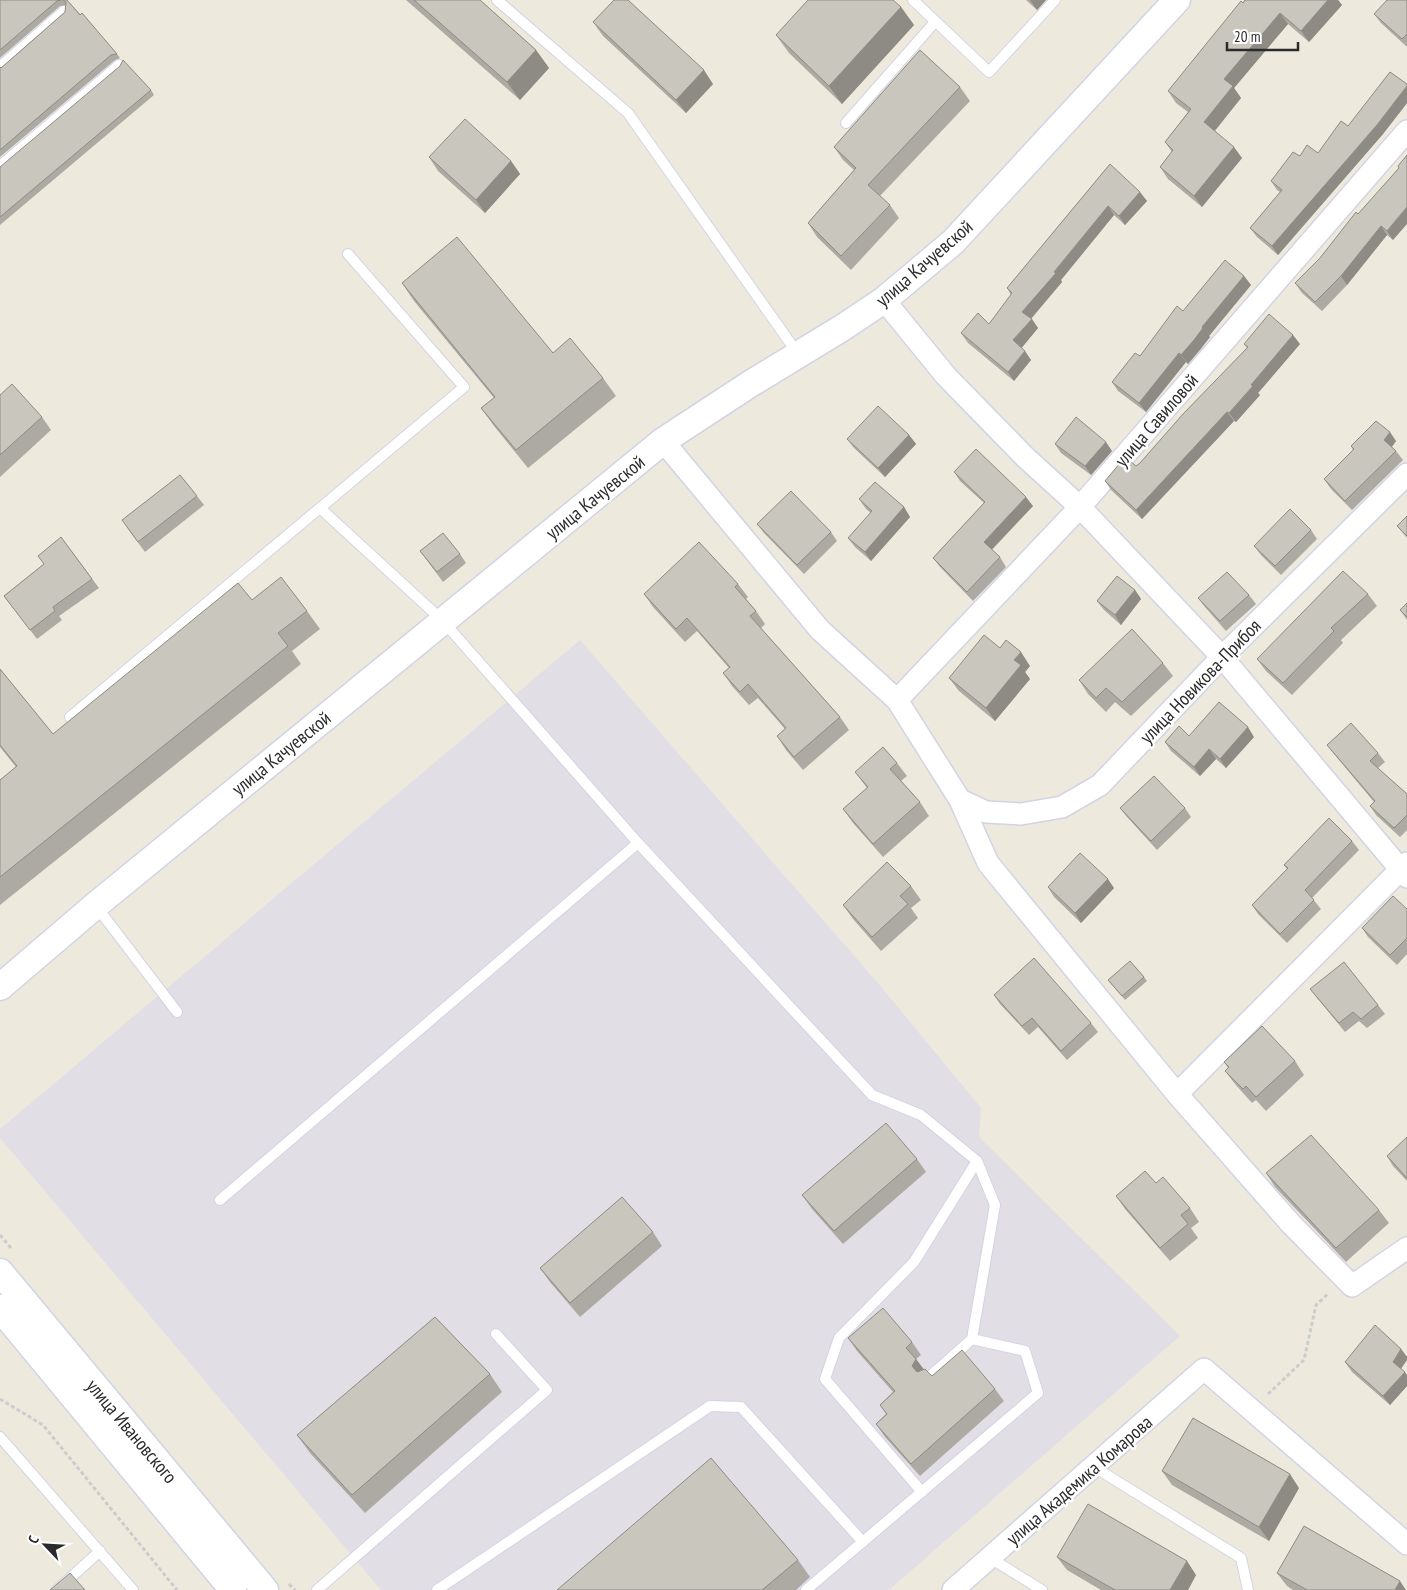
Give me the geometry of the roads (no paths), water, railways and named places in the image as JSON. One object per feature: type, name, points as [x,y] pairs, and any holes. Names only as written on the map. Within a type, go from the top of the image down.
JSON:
[{"type":"street","name":"улица Качуевской","points":[[0,987],[96,905],[442,620],[663,441],[884,300],[953,242],[1177,0]]},
{"type":"street","name":"улица Савиловой","points":[[897,700],[1080,507],[1407,131]]},
{"type":"street","points":[[884,300],[946,376],[1025,457],[1080,507],[1222,657],[1405,870],[1177,1094]]},
{"type":"street","points":[[663,441],[820,630],[897,700],[960,800],[988,864],[1177,1094],[1291,1224],[1348,1282],[1407,1248]]},
{"type":"street","name":"улица Новикова-Прибоя","points":[[960,800],[986,812],[1012,814],[1062,807],[1100,785],[1222,657],[1407,474]]},
{"type":"street","name":"улица Ивановского","points":[[0,1272],[265,1590]]},
{"type":"street","name":"улица Ивановского","points":[[0,1308],[233,1590]]},
{"type":"street","name":"улица Академика Комарова","points":[[952,1590],[1204,1369],[1407,1544]]},
{"type":"lane","points":[[497,0],[628,113],[799,355]]},
{"type":"lane","points":[[912,0],[989,72],[1055,0]]},
{"type":"lane","points":[[0,68],[64,11]]},
{"type":"lane","points":[[846,123],[936,22]]},
{"type":"lane","points":[[0,166],[119,65]]},
{"type":"lane","points":[[70,717],[464,387],[348,254]]},
{"type":"lane","points":[[320,508],[442,620],[638,843],[872,1095],[921,1115],[977,1161],[995,1205],[972,1339],[928,1378]]},
{"type":"lane","points":[[220,1200],[638,843]]},
{"type":"lane","points":[[96,905],[177,1012]]},
{"type":"lane","points":[[922,1492],[826,1379],[839,1338],[914,1262],[977,1161]]},
{"type":"lane","points":[[317,1590],[547,1390],[496,1334]]},
{"type":"lane","points":[[806,1590],[1038,1393],[1025,1352],[972,1339]]},
{"type":"lane","points":[[437,1590],[710,1406],[741,1407],[863,1542]]},
{"type":"lane","points":[[0,1437],[133,1590]]},
{"type":"lane","points":[[1094,1467],[1241,1558],[1248,1590]]},
{"type":"lane","points":[[57,1590],[100,1551]]},
{"type":"lane","points":[[990,1558],[1042,1590]]}]
